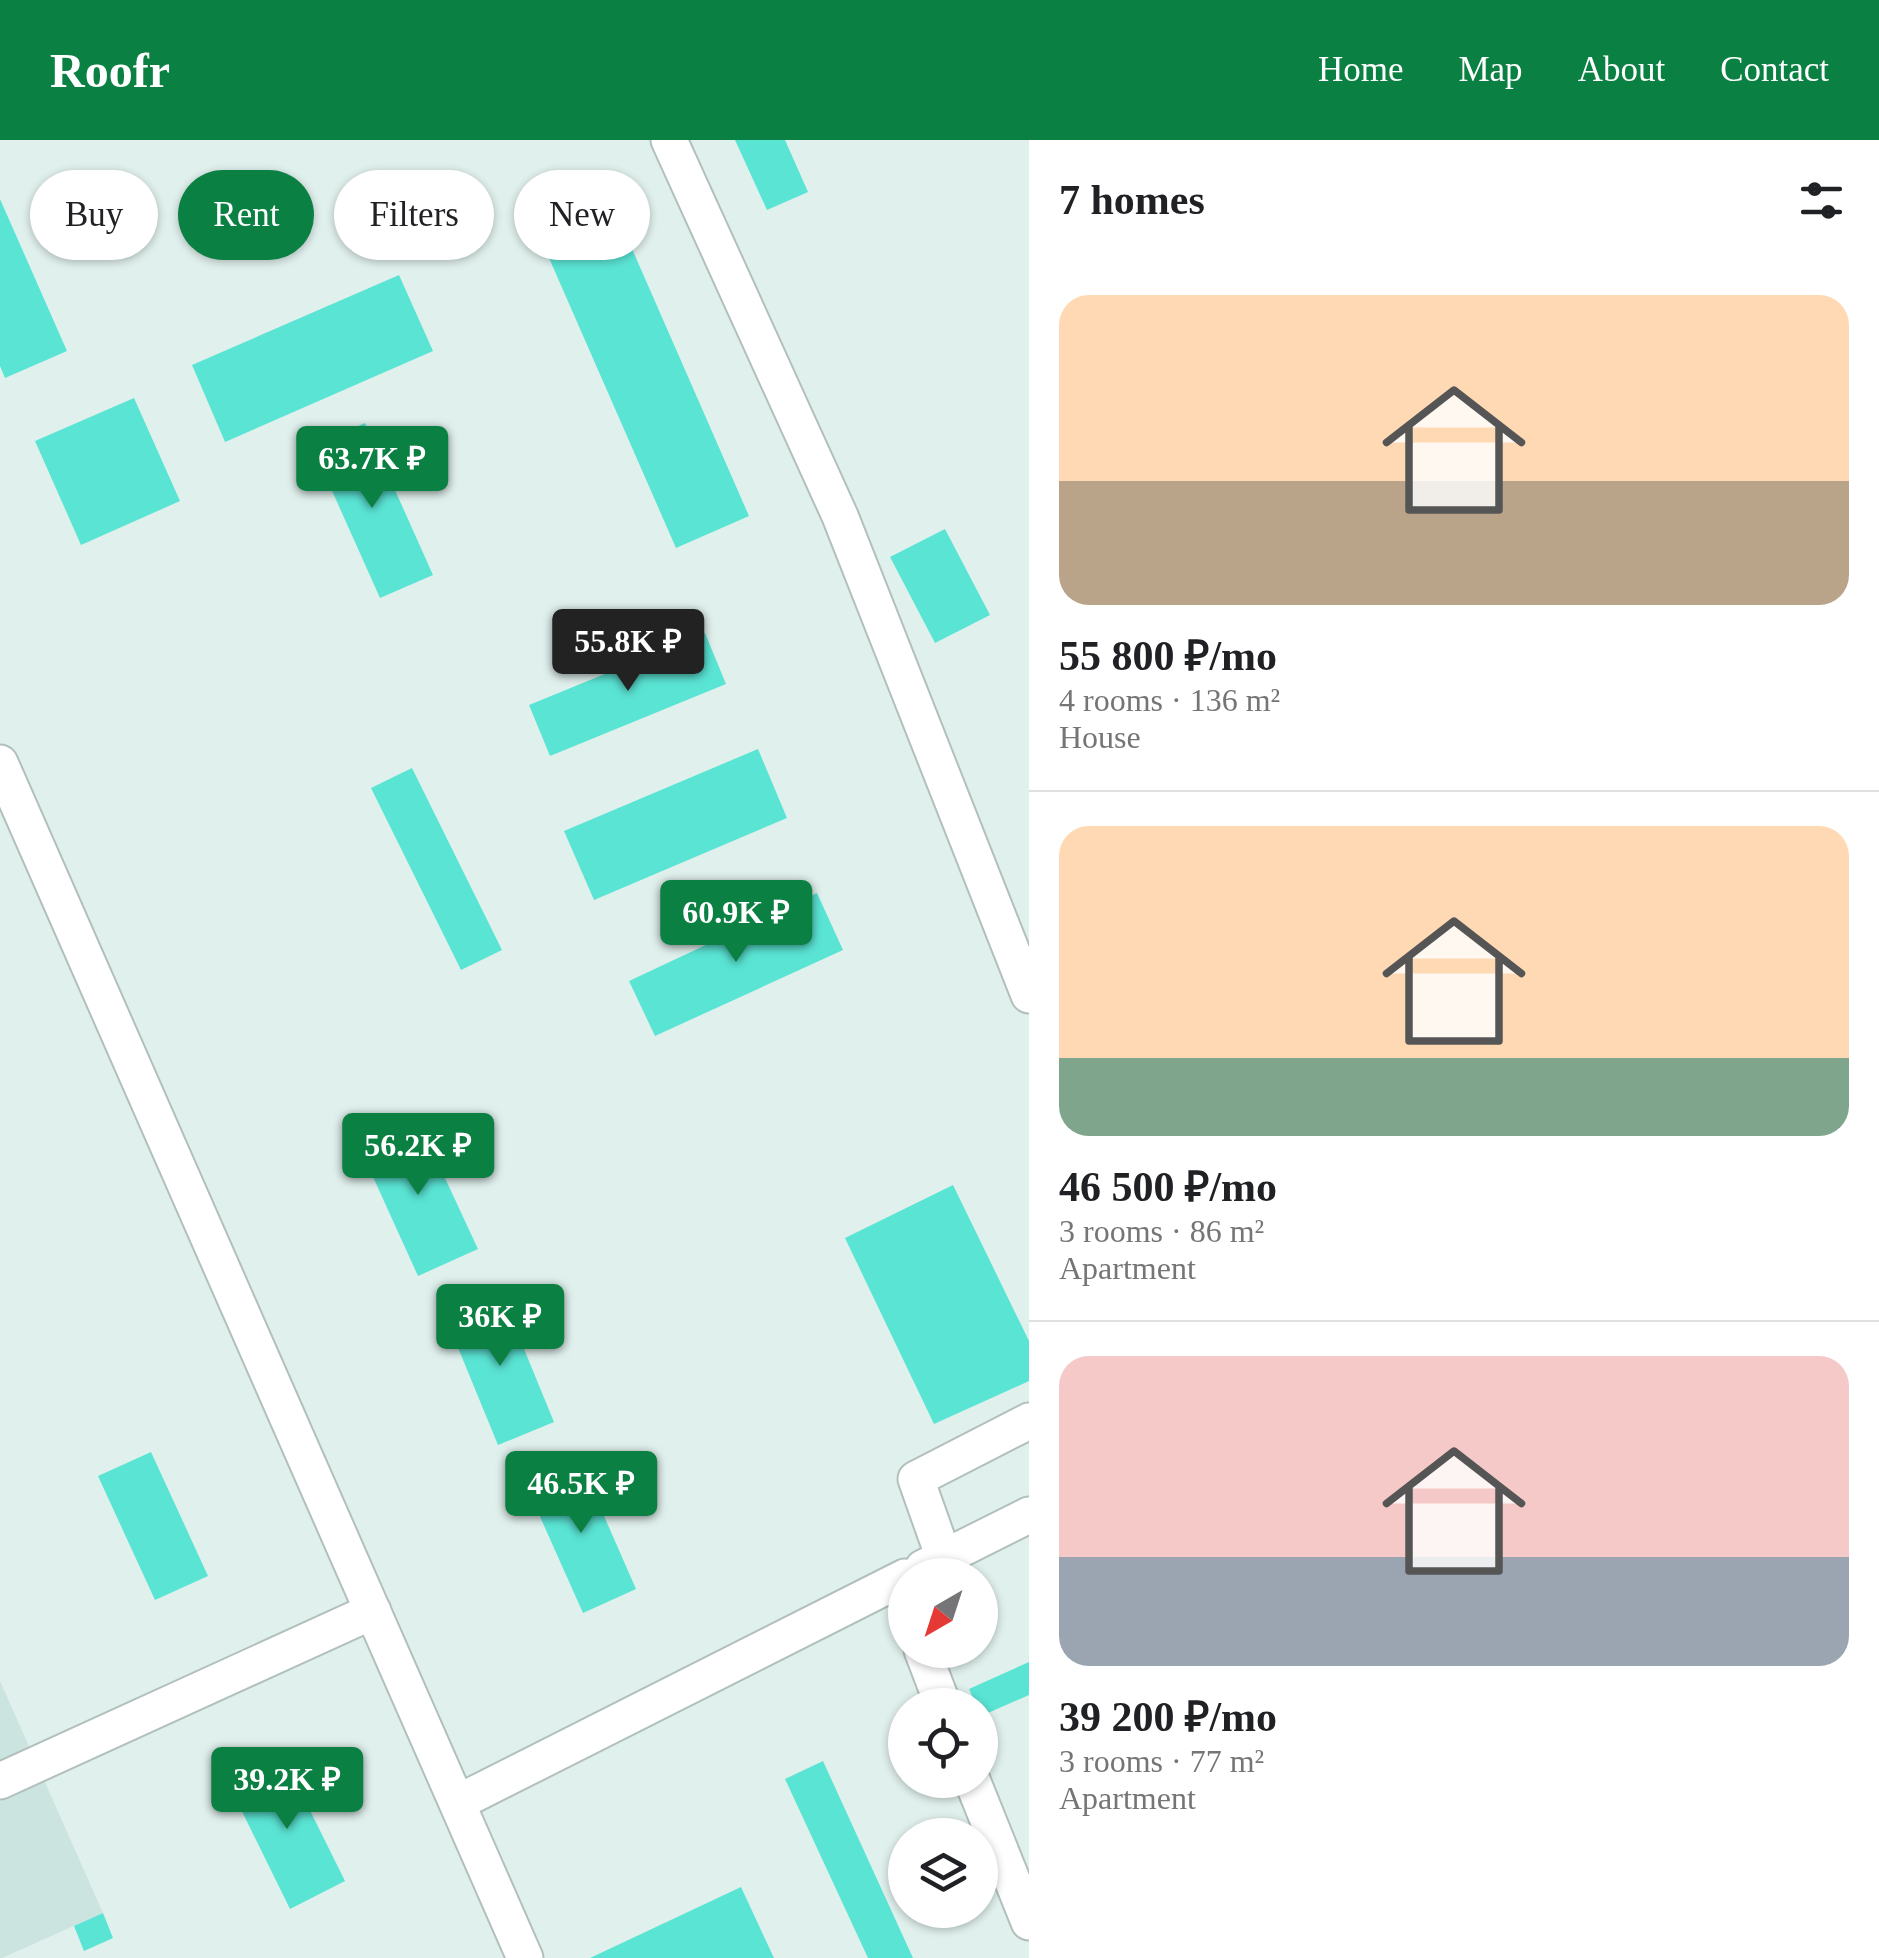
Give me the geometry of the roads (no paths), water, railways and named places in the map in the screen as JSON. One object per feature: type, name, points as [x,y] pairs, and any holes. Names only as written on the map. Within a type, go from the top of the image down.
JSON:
[{"type":"lane","points":[[669,140],[840,516],[1029,996]]},
{"type":"lane","points":[[0,762],[526,1958]]},
{"type":"lane","points":[[1028,1516],[944,1558],[916,1479],[1029,1421]]},
{"type":"lane","points":[[458,1803],[888,1593]]},
{"type":"lane","points":[[0,1781],[373,1611]]},
{"type":"lane","points":[[979,1798],[1029,1922]]}]
